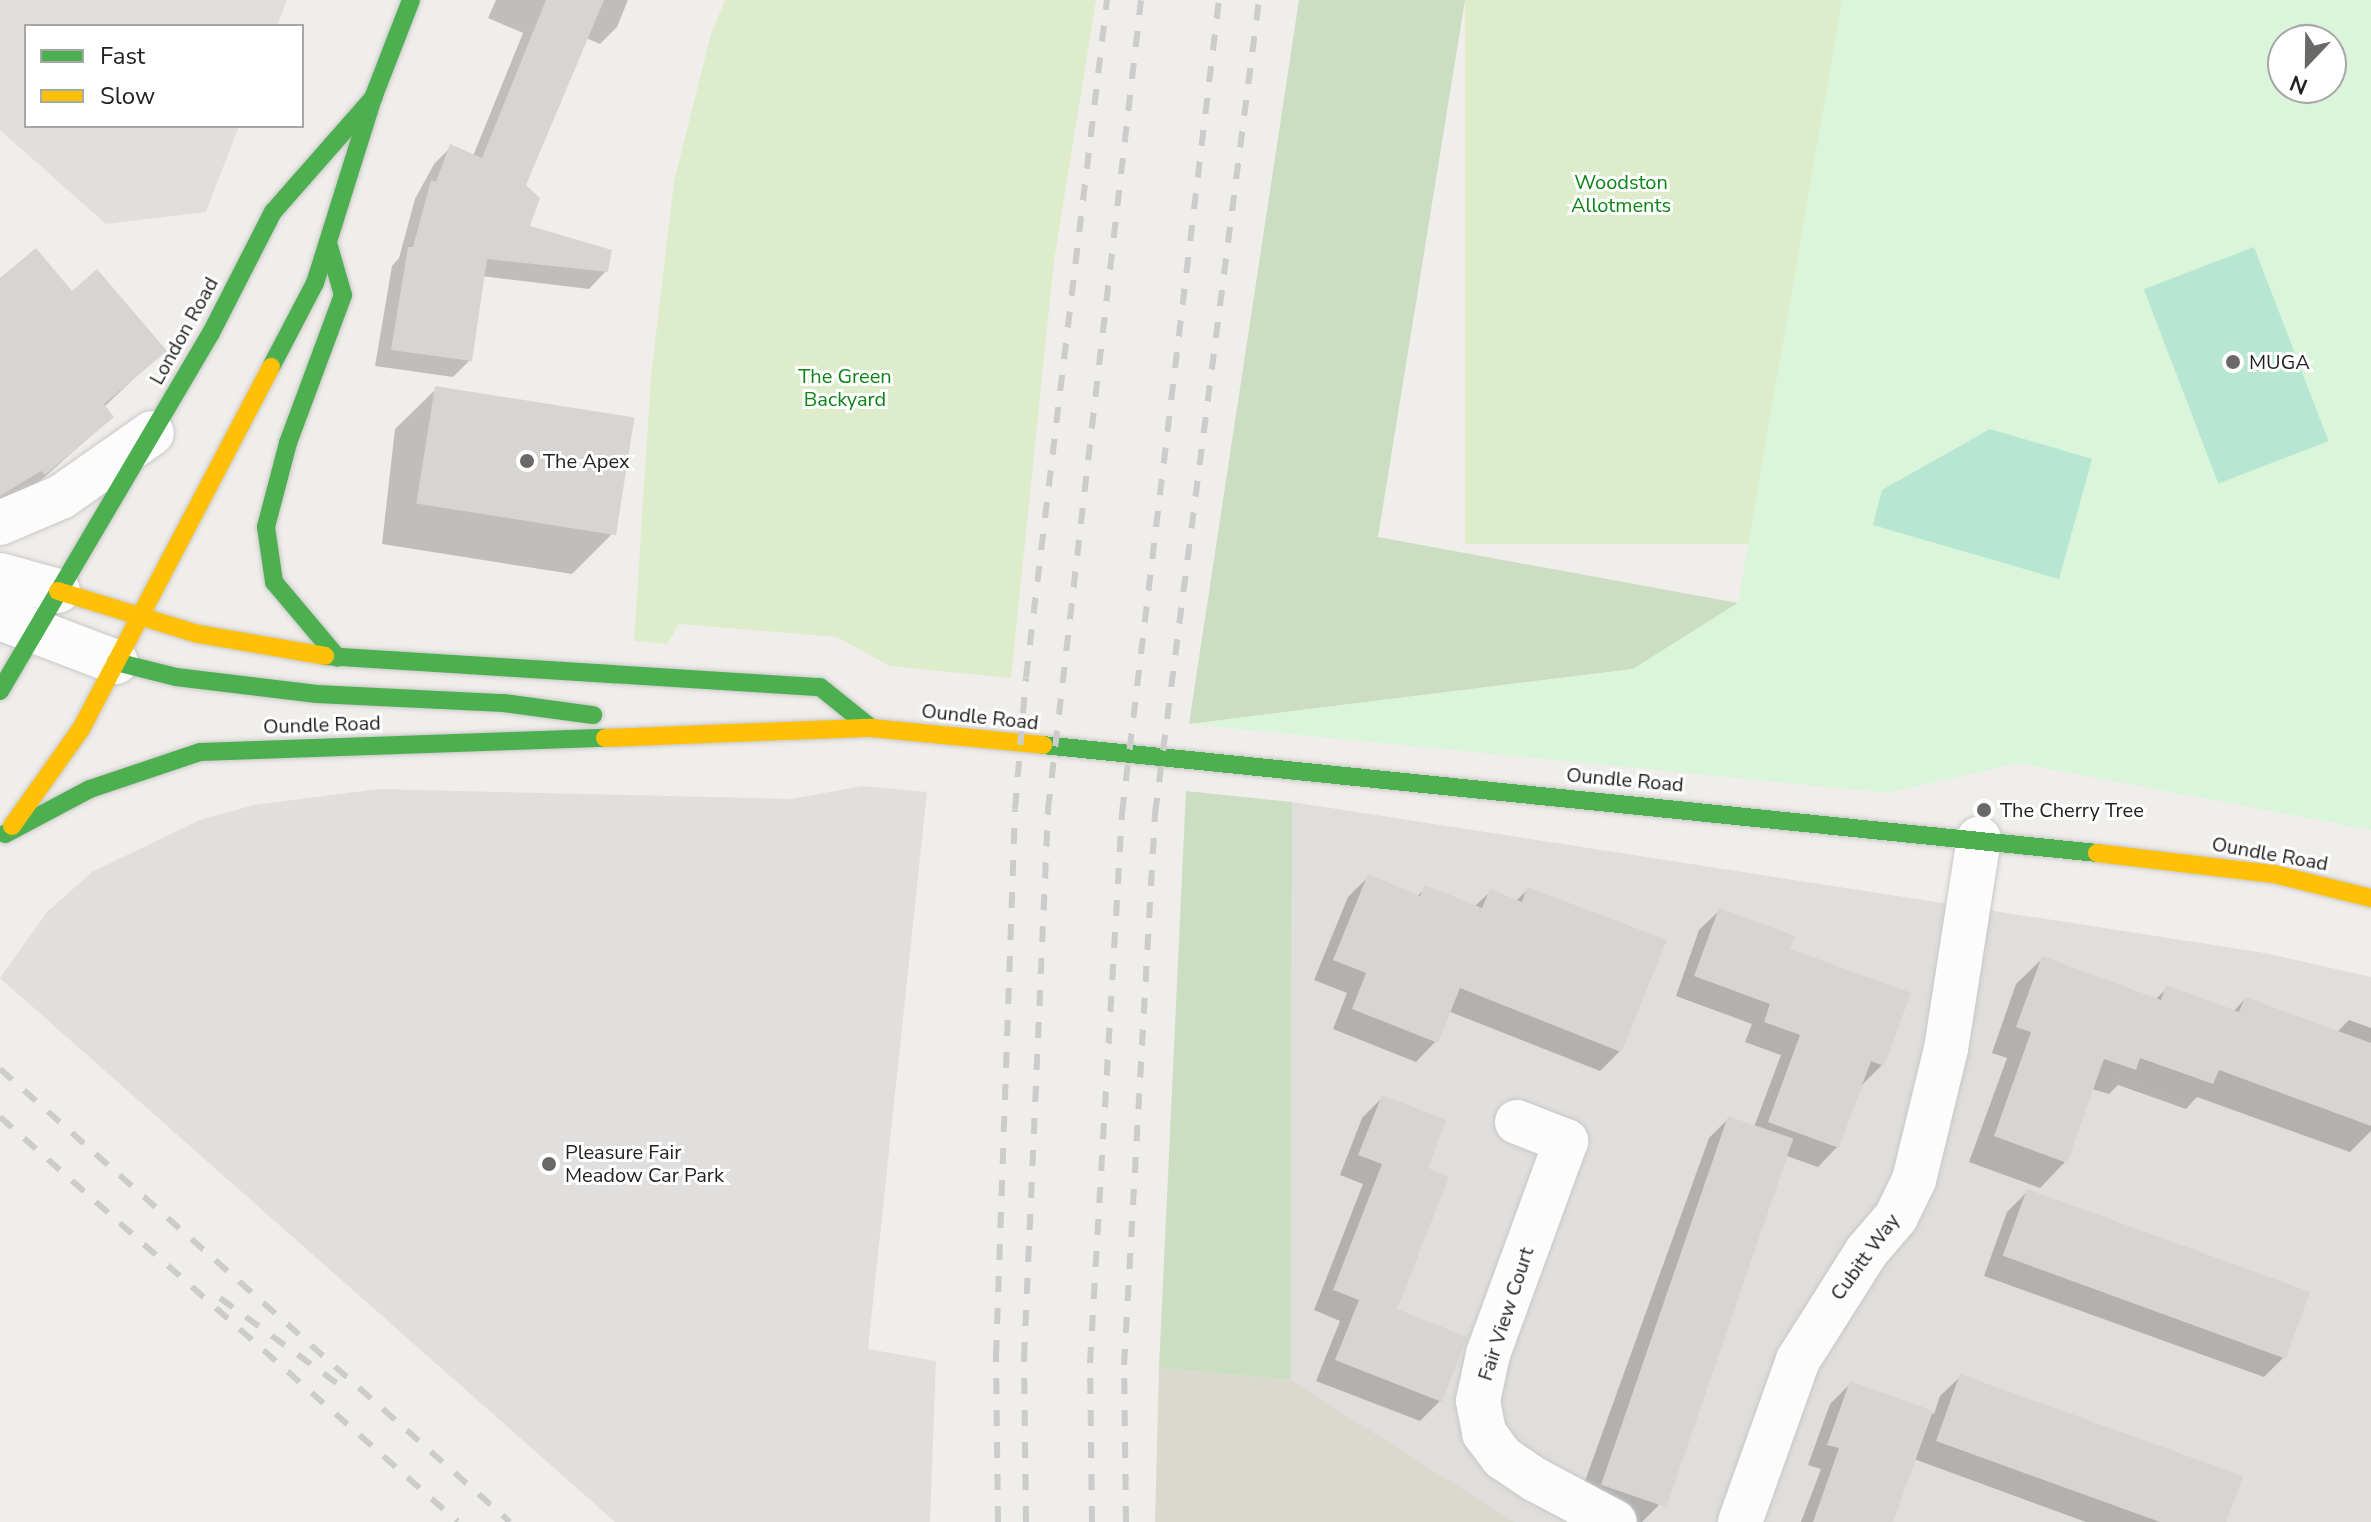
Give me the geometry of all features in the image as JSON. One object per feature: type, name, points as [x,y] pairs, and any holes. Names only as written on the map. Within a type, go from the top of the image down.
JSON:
[{"type":"main road","name":"London Road","points":[[0,691],[17,624],[58,591],[152,433],[273,212],[373,98],[411,0]]},
{"type":"main road","points":[[3,837],[81,729],[315,283],[373,98]]},
{"type":"main road","points":[[328,243],[343,295],[335,328],[288,443],[266,527],[274,582],[338,658]]},
{"type":"main road","points":[[58,591],[198,634],[338,658],[820,687],[871,728]]},
{"type":"main road","name":"Oundle Road","points":[[116,662],[233,685],[504,703],[706,730]]},
{"type":"main road","name":"Oundle Road","points":[[3,837],[90,789],[200,752],[706,730],[871,728],[1979,839],[2274,874],[2371,898]]},
{"type":"street","points":[[0,523],[61,497],[152,433]]},
{"type":"street","points":[[0,575],[58,591]]},
{"type":"street","points":[[17,624],[116,662]]},
{"type":"street","name":"Cubitt Way","points":[[1740,1522],[1798,1360],[1867,1251],[1896,1217],[1914,1180],[1946,1049],[1979,839]]},
{"type":"street","name":"Fair View Court","points":[[1517,1122],[1566,1141],[1488,1354],[1478,1401],[1484,1433],[1503,1458],[1536,1480],[1615,1522]]},
{"type":"shaded area","points":[[0,0],[287,0],[278,24],[24,24],[24,128],[238,128],[206,212],[106,224],[0,130]]},
{"type":"shaded area","name":"Pleasure Fair Meadow Car Park","points":[[862,786],[927,792],[868,1349],[936,1361],[930,1522],[615,1522],[0,978],[47,912],[92,872],[200,820],[254,805],[378,789],[791,799]]},
{"type":"shaded area","points":[[1292,802],[2265,953],[2371,977],[2371,1522],[1515,1522],[1291,1380]]},
{"type":"shaded area","points":[[1654,988],[1766,1030],[1734,1115],[1696,1102],[1581,1413],[1506,1385],[1522,1341],[1421,1303],[1478,1151],[1453,1141],[1492,1038],[1617,1085]]},
{"type":"shaded area","points":[[2113,1070],[2371,1162],[2371,1286],[2322,1268],[2327,1252],[2080,1163]]},
{"type":"shaded area","points":[[1159,1368],[1291,1380],[1515,1522],[1155,1522]]},
{"type":"shaded area","points":[[1932,1473],[2070,1522],[1914,1522]]},
{"type":"green space","name":"The Green Backyard","points":[[725,0],[1096,0],[1054,261],[1011,678],[890,666],[837,637],[679,624],[667,644],[634,641],[651,377],[674,182],[711,34]]},
{"type":"green space","points":[[1299,0],[1465,0],[1378,537],[1738,603],[1633,669],[1189,724]]},
{"type":"green space","name":"Woodston Allotments","points":[[1465,0],[1842,0],[1842,544],[1465,544]]},
{"type":"green space","points":[[1842,0],[2371,0],[2371,830],[2018,763],[1888,793],[1189,724],[1633,669],[1738,603]]},
{"type":"green space","name":"MUGA","points":[[2254,247],[2329,441],[2218,483],[2144,289]]},
{"type":"green space","points":[[1990,429],[2092,459],[2059,579],[1873,525],[1882,490]]},
{"type":"green space","points":[[1186,791],[1292,802],[1291,1380],[1159,1368]]},
{"type":"building","points":[[546,0],[604,0],[526,185],[540,198],[530,226],[612,250],[608,272],[487,259],[472,361],[391,350],[408,247],[413,247],[431,180],[436,182],[450,144],[482,158]]},
{"type":"building","points":[[36,248],[72,291],[97,269],[167,351],[104,404],[114,417],[45,475],[41,471],[0,496],[0,278]]},
{"type":"building","name":"The Apex","points":[[435,386],[635,418],[616,535],[416,504]]},
{"type":"building","points":[[1368,874],[1420,896],[1425,885],[1482,908],[1490,889],[1522,902],[1527,887],[1667,940],[1621,1052],[1460,988],[1438,1043],[1352,1009],[1366,973],[1333,960]]},
{"type":"building","points":[[1719,908],[1795,936],[1790,949],[1911,993],[1884,1066],[1871,1061],[1839,1148],[1768,1122],[1800,1035],[1764,1022],[1770,1004],[1694,976]]},
{"type":"building","points":[[2042,956],[2161,1000],[2166,985],[2239,1012],[2245,997],[2371,1043],[2371,1126],[2219,1070],[2213,1084],[2140,1058],[2136,1070],[2104,1059],[2067,1163],[1994,1136],[2031,1032],[2016,1027]]},
{"type":"building","points":[[1382,1095],[1446,1120],[1428,1168],[1449,1177],[1397,1309],[1467,1337],[1442,1402],[1335,1360],[1359,1300],[1333,1290],[1382,1164],[1358,1155]]},
{"type":"building","points":[[1728,1116],[1793,1138],[1666,1507],[1601,1485]]},
{"type":"building","points":[[2027,1189],[2310,1292],[2286,1359],[2003,1256]]},
{"type":"building","points":[[1960,1374],[2243,1476],[2226,1522],[2160,1522],[1936,1441]]},
{"type":"building","points":[[1850,1381],[1933,1411],[1893,1522],[1813,1522],[1839,1448],[1827,1445]]},
{"type":"railway","points":[[998,1522],[996,1356],[1015,809],[1026,677],[1107,0]]},
{"type":"railway","points":[[1026,1522],[1024,1358],[1048,810],[1141,0]]},
{"type":"railway","points":[[1092,1522],[1090,1363],[1122,813],[1219,0]]},
{"type":"railway","points":[[1126,1522],[1124,1365],[1155,814],[1259,0]]},
{"type":"railway","points":[[0,1069],[510,1522]]},
{"type":"railway","points":[[0,1117],[458,1522]]},
{"type":"railway","points":[[220,1298],[349,1392]]},
{"type":"traffic: fast","points":[[0,691],[211,333],[273,212],[373,98],[411,0]]},
{"type":"traffic: fast","points":[[271,367],[315,283],[373,98]]},
{"type":"traffic: fast","points":[[328,243],[343,295],[288,443],[266,527],[274,582],[338,658]]},
{"type":"traffic: fast","points":[[325,656],[820,687],[871,728]]},
{"type":"traffic: fast","points":[[116,662],[176,677],[317,694],[504,703],[593,715]]},
{"type":"traffic: fast","points":[[5,834],[90,789],[200,752],[605,738]]},
{"type":"traffic: fast","points":[[1043,745],[2097,853]]},
{"type":"traffic: slow","points":[[12,826],[81,729],[271,367]]},
{"type":"traffic: slow","points":[[58,591],[198,634],[325,656]]},
{"type":"traffic: slow","points":[[605,738],[871,728],[1043,745]]},
{"type":"traffic: slow","points":[[2097,853],[2274,874],[2371,898]]},
{"type":"place","name":"MUGA","points":[[2233,362]]},
{"type":"place","name":"The Apex","points":[[527,461]]},
{"type":"place","name":"The Cherry Tree","points":[[1984,810]]},
{"type":"place","name":"Pleasure Fair Meadow Car Park","points":[[549,1164]]}]
